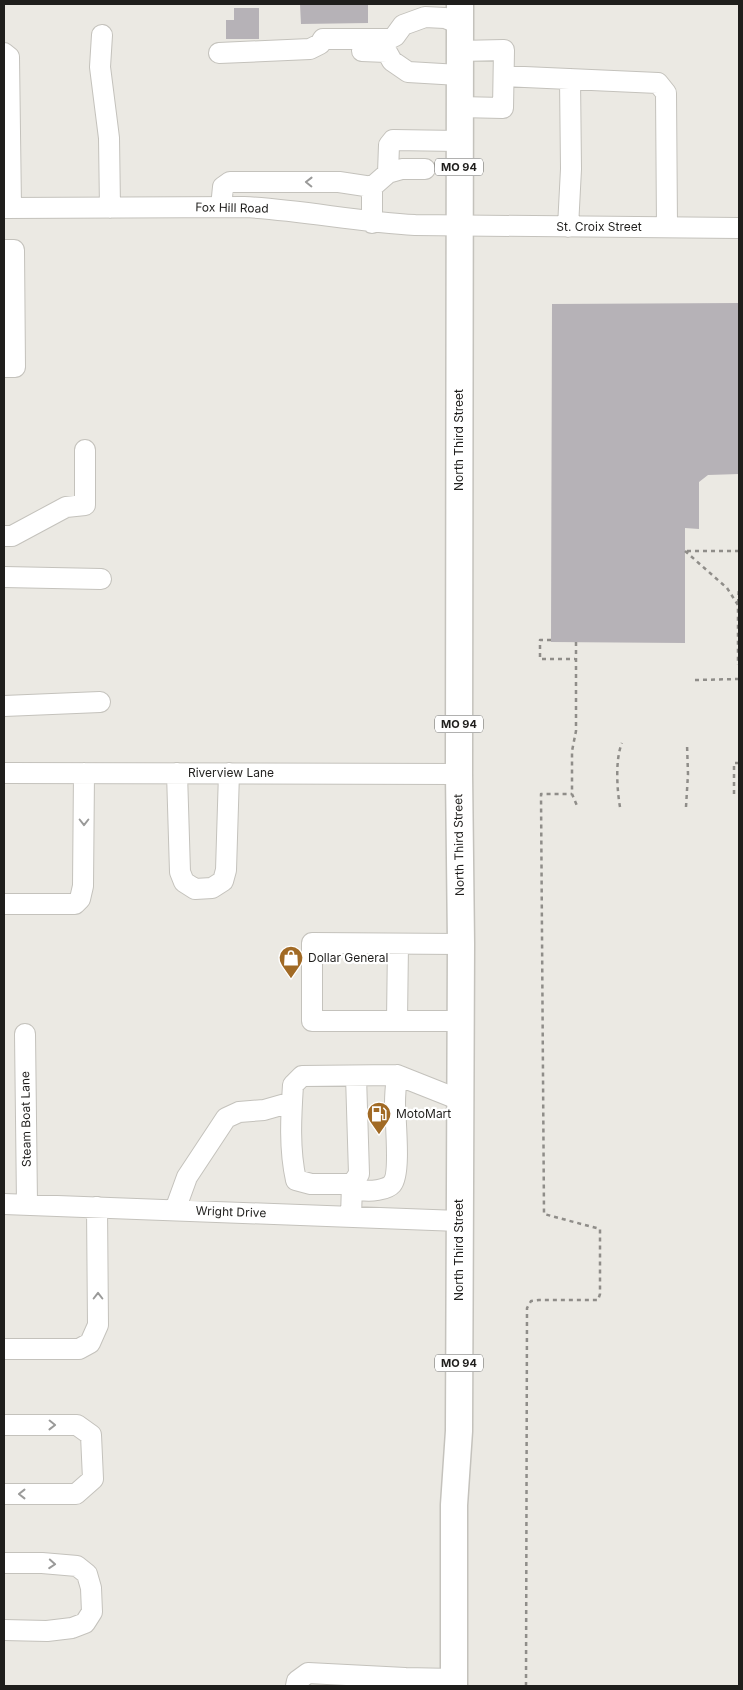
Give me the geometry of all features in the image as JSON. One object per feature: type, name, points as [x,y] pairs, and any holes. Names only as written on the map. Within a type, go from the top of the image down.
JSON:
[{"type":"main road","name":"North Third Street","points":[[454,1682],[454,1505],[459,1432],[461,944],[458,774],[460,14]]},
{"type":"street","points":[[459,107],[503,108],[504,50],[459,63],[408,72],[392,61],[388,46],[403,25],[425,17],[445,18],[460,14]]},
{"type":"street","points":[[102,35],[100,66],[108,138],[110,208]]},
{"type":"street","points":[[219,53],[310,49],[320,44],[324,51],[388,46]]},
{"type":"street","points":[[4,53],[9,58],[7,208]]},
{"type":"street","points":[[504,76],[658,83],[666,93],[667,227]]},
{"type":"street","points":[[568,227],[571,170],[570,79]]},
{"type":"street","points":[[388,173],[389,144],[393,140],[459,141]]},
{"type":"street","points":[[221,207],[223,187],[230,182],[365,185],[388,173],[402,169],[426,169]]},
{"type":"street","points":[[365,185],[372,222]]},
{"type":"street","name":"Fox Hill Road","points":[[7,208],[221,207],[282,209],[372,222],[459,226]]},
{"type":"street","name":"St. Croix Street","points":[[459,226],[739,228]]},
{"type":"street","points":[[4,250],[14,250],[15,367],[4,368]]},
{"type":"street","points":[[4,536],[12,536],[66,508],[85,504],[85,450]]},
{"type":"street","points":[[4,577],[101,579]]},
{"type":"street","points":[[4,706],[100,702]]},
{"type":"street","points":[[4,772],[4,777]]},
{"type":"street","name":"Riverview Lane","points":[[4,772],[458,774]]},
{"type":"street","points":[[4,904],[75,904],[80,899],[84,886],[84,773]]},
{"type":"street","points":[[177,773],[180,872],[184,882],[195,889],[212,888],[223,881],[226,870],[229,773]]},
{"type":"street","points":[[460,1021],[312,1021],[312,943],[461,944]]},
{"type":"street","points":[[397,1021],[398,944]]},
{"type":"street","name":"Steam Boat Lane","points":[[25,1034],[27,1204]]},
{"type":"street","points":[[397,1075],[395,1103],[396,1177],[392,1184],[386,1188],[362,1190],[352,1184],[311,1184],[296,1180],[292,1165],[292,1102],[293,1085],[302,1076],[397,1075],[460,1100]]},
{"type":"street","points":[[351,1217],[352,1184],[359,1174],[356,1076]]},
{"type":"street","points":[[175,1210],[187,1178],[226,1118],[239,1112],[264,1110],[292,1102]]},
{"type":"street","name":"Wright Drive","points":[[4,1204],[459,1221]]},
{"type":"street","points":[[4,1349],[79,1349],[90,1343],[98,1324],[97,1207]]},
{"type":"street","points":[[4,1425],[77,1425],[91,1435],[92,1479],[76,1494],[4,1494]]},
{"type":"street","points":[[4,1563],[42,1563],[77,1566],[87,1574],[91,1588],[92,1612],[85,1623],[72,1628],[46,1631],[4,1630]]},
{"type":"street","points":[[296,1686],[297,1681],[308,1673],[405,1682],[454,1682]]},
{"type":"path","points":[[738,605],[727,588],[685,551],[739,551]]},
{"type":"path","points":[[738,665],[739,588]]},
{"type":"path","points":[[551,640],[540,640],[540,659],[575,659]]},
{"type":"path","points":[[576,642],[576,731],[572,751],[572,794],[578,808]]},
{"type":"path","points":[[695,680],[739,678]]},
{"type":"path","points":[[620,807],[618,797],[618,752],[622,743]]},
{"type":"path","points":[[686,807],[687,744]]},
{"type":"path","points":[[739,763],[734,763],[734,794],[739,794]]},
{"type":"path","points":[[526,1686],[527,1308],[531,1301],[598,1300],[600,1294],[600,1229],[544,1214],[542,794],[572,794]]},
{"type":"building","points":[[300,4],[368,4],[368,23],[301,24]]},
{"type":"building","points":[[234,8],[259,8],[259,39],[226,39],[226,20],[234,20]]},
{"type":"building","points":[[739,303],[739,474],[708,475],[699,482],[699,529],[685,528],[685,643],[551,642],[552,304]]},
{"type":"place","name":"Dollar General","points":[[291,979]]},
{"type":"place","name":"MotoMart","points":[[379,1135]]}]
